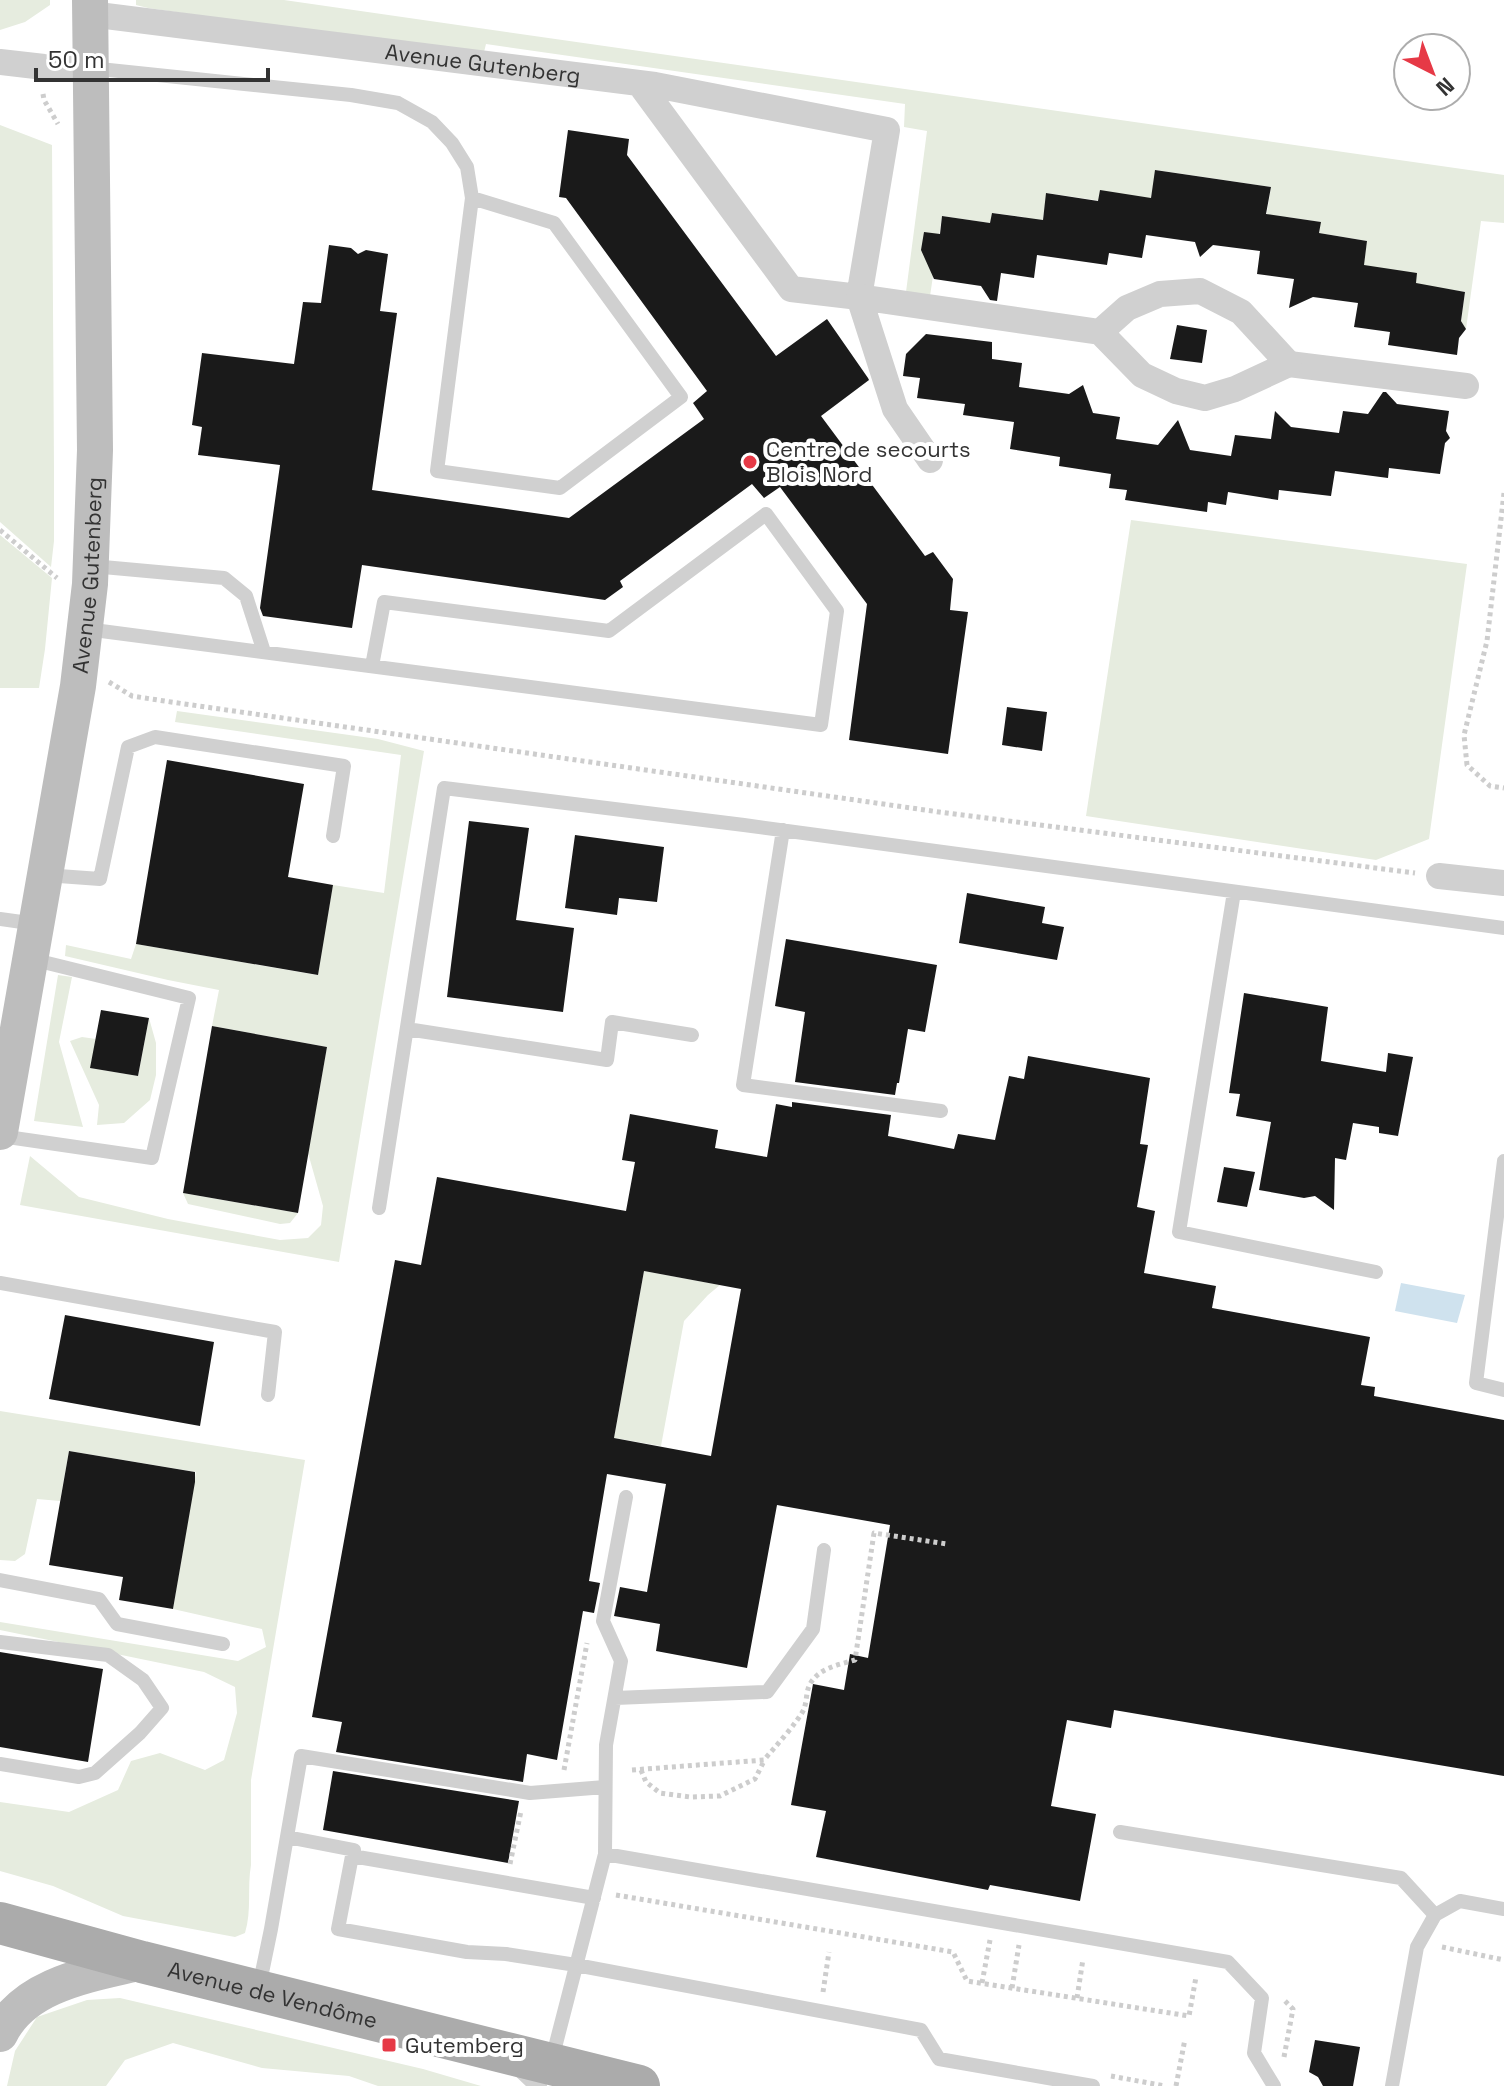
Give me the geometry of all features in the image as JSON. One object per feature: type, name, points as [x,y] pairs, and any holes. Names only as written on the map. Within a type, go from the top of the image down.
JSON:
[{"type":"main road","name":"Avenue Gutenberg","points":[[1,1116],[18,1001],[33,941],[79,674],[91,566],[95,450],[90,7]]},
{"type":"main road","name":"Avenue de Vendôme","points":[[0,1923],[142,1962],[498,2051],[545,2075],[639,2086]]},
{"type":"main road","points":[[0,2034],[19,2006],[64,1981],[142,1962]]},
{"type":"street","name":"Avenue Gutenberg","points":[[90,7],[647,84],[887,130],[859,297],[895,409],[930,460]]},
{"type":"street","points":[[0,62],[90,68]]},
{"type":"street","points":[[647,84],[791,289],[1100,332],[1142,375],[1176,391],[1205,398],[1235,389],[1289,364],[1466,386]]},
{"type":"street","points":[[1100,332],[1127,308],[1160,294],[1200,291],[1241,312],[1289,364]]},
{"type":"street","points":[[1439,876],[1504,883]]},
{"type":"lane","points":[[90,68],[351,95],[398,103],[432,122],[452,143],[467,167],[472,198],[437,471],[560,488],[681,397],[554,223],[472,198]]},
{"type":"lane","points":[[86,617],[264,652],[821,725],[837,611],[766,514],[609,631],[384,602],[372,666]]},
{"type":"lane","points":[[91,566],[224,578],[246,596],[264,652]]},
{"type":"lane","points":[[45,875],[100,879],[128,747],[155,737],[344,766],[333,836]]},
{"type":"lane","points":[[379,1208],[444,788],[783,830],[1504,928]]},
{"type":"lane","points":[[783,830],[743,1085],[941,1111]]},
{"type":"lane","points":[[1234,892],[1179,1232],[1376,1272]]},
{"type":"lane","points":[[0,919],[33,941],[189,998],[152,1158],[1,1116]]},
{"type":"lane","points":[[407,1029],[607,1060],[612,1022],[692,1035]]},
{"type":"lane","points":[[1504,1161],[1476,1383],[1504,1390]]},
{"type":"lane","points":[[0,1283],[275,1332],[268,1395]]},
{"type":"lane","points":[[545,2075],[605,1854],[606,1745],[621,1661],[603,1621],[626,1497]]},
{"type":"lane","points":[[615,1698],[767,1692],[813,1629],[824,1550]]},
{"type":"lane","points":[[0,1580],[99,1599],[117,1624],[223,1644]]},
{"type":"lane","points":[[0,1642],[108,1655],[143,1680],[162,1708],[140,1733],[95,1773],[79,1777],[0,1764]]},
{"type":"lane","points":[[258,1991],[301,1756],[530,1793],[605,1787]]},
{"type":"lane","points":[[1120,1832],[1401,1878],[1435,1915]]},
{"type":"lane","points":[[287,1837],[354,1850],[338,1929],[467,1952],[506,1954],[576,1965],[921,2030],[939,2059],[1093,2086]]},
{"type":"lane","points":[[605,1854],[1228,1962],[1262,1998],[1254,2053],[1274,2086]]},
{"type":"lane","points":[[352,1856],[594,1898]]},
{"type":"lane","points":[[1392,2086],[1417,1947],[1435,1915],[1460,1901],[1504,1909]]},
{"type":"lane","points":[[1260,2086],[1264,2069]]},
{"type":"path","points":[[1504,493],[1487,641],[1464,735],[1467,765],[1490,786],[1504,788]]},
{"type":"path","points":[[0,530],[86,617]]},
{"type":"path","points":[[79,674],[103,678],[132,696],[171,702],[939,812],[1439,876]]},
{"type":"path","points":[[510,1867],[523,1801],[528,1803],[565,1769],[587,1643]]},
{"type":"path","points":[[641,1769],[646,1782],[660,1793],[690,1797],[720,1796],[755,1779],[764,1760]]},
{"type":"path","points":[[612,1894],[953,1952],[967,1981],[1189,2016],[1198,1968]]},
{"type":"path","points":[[982,1983],[991,1934]]},
{"type":"path","points":[[1012,1988],[1020,1940]]},
{"type":"path","points":[[1438,1947],[1504,1960]]},
{"type":"path","points":[[1077,1998],[1085,1950]]},
{"type":"path","points":[[822,2001],[829,1952]]},
{"type":"path","points":[[1176,2086],[1185,2039]]},
{"type":"shaded area","points":[[0,0],[50,0],[50,5],[25,22],[0,30]]},
{"type":"shaded area","points":[[136,0],[284,0],[1504,175],[1504,223],[1481,221],[1466,329],[1461,321],[1465,292],[1362,276],[1367,241],[1319,233],[1320,222],[1287,217],[1265,225],[1271,187],[1156,170],[1149,208],[1047,193],[1041,230],[1024,217],[993,213],[990,223],[942,216],[930,296],[906,292],[927,131],[904,127],[905,104],[486,44],[483,56],[148,8],[136,5]]},
{"type":"shaded area","points":[[0,125],[52,145],[54,541],[51,567],[0,522]]},
{"type":"shaded area","points":[[1131,520],[1467,564],[1429,839],[1376,860],[1086,816]]},
{"type":"shaded area","points":[[0,535],[52,578],[39,688],[0,688]]},
{"type":"shaded area","points":[[177,711],[378,739],[424,751],[339,1262],[20,1205],[30,1156],[79,1197],[168,1219],[280,1240],[308,1238],[321,1225],[323,1206],[308,1153],[327,1047],[212,1026],[219,990],[65,956],[66,945],[131,959],[136,944],[317,975],[333,885],[384,893],[401,755],[175,722]]},
{"type":"shaded area","points":[[58,975],[72,977],[59,1042],[83,1127],[34,1121]]},
{"type":"shaded area","points":[[149,1018],[156,1043],[156,1075],[150,1100],[124,1123],[97,1125],[99,1105],[70,1041],[82,1037],[96,1039],[91,1068],[138,1076]]},
{"type":"shaded area","points":[[183,1193],[298,1213],[290,1223],[280,1224],[188,1204]]},
{"type":"shaded area","points":[[644,1271],[720,1285],[684,1321],[661,1446],[614,1438]]},
{"type":"shaded area","points":[[0,1411],[305,1460],[251,1780],[251,1865],[245,1933],[235,1937],[123,1916],[53,1886],[0,1871],[0,1802],[69,1812],[118,1790],[131,1761],[160,1753],[205,1770],[224,1760],[237,1713],[235,1687],[204,1672],[0,1630],[0,1622],[238,1661],[266,1647],[262,1629],[173,1609],[196,1472],[69,1451],[60,1501],[37,1499],[25,1554],[15,1561],[0,1560]]},
{"type":"shaded area","points":[[120,1998],[423,2069],[481,2086],[378,2086],[349,2076],[262,2068],[173,2043],[125,2060],[106,2086],[7,2086],[15,2051],[37,2017],[87,2000]]},
{"type":"water","points":[[1401,1283],[1465,1295],[1457,1323],[1395,1311]]},
{"type":"building","name":"Centre de secourts Blois Nord","points":[[568,130],[629,139],[627,155],[776,356],[827,319],[868,378],[821,416],[925,556],[933,552],[953,579],[950,610],[968,612],[948,754],[849,740],[867,604],[780,487],[764,498],[752,484],[620,581],[623,587],[605,600],[362,565],[352,628],[263,616],[260,608],[280,465],[198,455],[202,427],[192,425],[202,353],[294,364],[303,302],[321,303],[329,245],[351,248],[358,254],[366,250],[388,254],[380,311],[397,313],[372,490],[569,518],[704,419],[693,403],[707,391],[566,198],[559,197]]},
{"type":"building","points":[[1155,170],[1271,187],[1266,214],[1321,222],[1319,233],[1367,241],[1364,265],[1417,273],[1416,283],[1465,292],[1461,321],[1466,329],[1459,338],[1457,355],[1388,345],[1390,332],[1354,327],[1358,303],[1313,297],[1289,308],[1294,279],[1257,274],[1260,251],[1213,245],[1200,257],[1195,242],[1146,235],[1142,258],[1109,253],[1107,265],[1037,255],[1034,278],[1001,273],[997,301],[990,300],[981,286],[934,279],[921,250],[924,232],[940,234],[942,216],[990,223],[992,213],[1043,220],[1046,193],[1098,201],[1100,190],[1151,198]]},
{"type":"building","points":[[1177,325],[1207,330],[1202,363],[1170,359]]},
{"type":"building","points":[[926,334],[992,342],[992,359],[1022,363],[1019,387],[1069,394],[1083,385],[1093,413],[1120,417],[1116,439],[1158,445],[1178,420],[1190,450],[1231,456],[1235,435],[1271,439],[1275,411],[1291,427],[1339,433],[1343,411],[1368,414],[1383,392],[1397,404],[1449,411],[1446,431],[1450,438],[1445,443],[1440,474],[1389,468],[1388,478],[1335,471],[1331,496],[1279,490],[1278,500],[1228,492],[1226,505],[1208,502],[1207,512],[1125,500],[1127,490],[1109,488],[1111,474],[1059,466],[1060,457],[1010,449],[1014,422],[963,415],[965,404],[917,398],[920,378],[903,376],[906,354]]},
{"type":"building","points":[[1007,707],[1047,712],[1042,751],[1002,745]]},
{"type":"building","points":[[167,760],[304,784],[288,877],[333,885],[318,975],[136,944]]},
{"type":"building","points":[[469,821],[529,828],[516,920],[574,928],[563,1012],[447,997]]},
{"type":"building","points":[[575,835],[664,847],[657,902],[619,898],[617,915],[565,908]]},
{"type":"building","points":[[967,893],[1045,907],[1042,923],[1064,927],[1057,960],[959,943]]},
{"type":"building","points":[[786,939],[937,965],[925,1032],[908,1029],[895,1095],[795,1082],[805,1012],[775,1006]]},
{"type":"building","points":[[1244,993],[1328,1007],[1321,1061],[1386,1072],[1388,1053],[1413,1057],[1398,1136],[1379,1133],[1379,1127],[1353,1123],[1346,1160],[1335,1158],[1334,1210],[1315,1196],[1304,1198],[1259,1190],[1271,1122],[1236,1116],[1240,1094],[1229,1093]]},
{"type":"building","points":[[101,1010],[149,1018],[138,1076],[90,1068]]},
{"type":"building","points":[[212,1026],[327,1047],[298,1213],[183,1193]]},
{"type":"building","points":[[1028,1056],[1150,1078],[1140,1144],[1148,1145],[1137,1207],[1155,1211],[1144,1273],[1216,1286],[1212,1308],[1370,1337],[1361,1385],[1375,1387],[1374,1396],[1504,1420],[1504,1776],[1114,1710],[1111,1728],[1067,1720],[1051,1806],[1096,1814],[1080,1901],[990,1885],[988,1890],[816,1857],[826,1811],[791,1805],[813,1684],[844,1690],[850,1654],[868,1658],[890,1525],[777,1505],[747,1668],[656,1651],[660,1624],[614,1616],[620,1587],[647,1592],[666,1484],[607,1474],[589,1581],[600,1583],[594,1613],[583,1611],[557,1760],[527,1754],[523,1782],[336,1752],[342,1722],[312,1717],[395,1260],[421,1265],[437,1177],[626,1211],[635,1162],[622,1160],[630,1114],[718,1130],[715,1148],[767,1157],[776,1104],[792,1107],[792,1102],[891,1115],[888,1136],[954,1149],[958,1134],[995,1140],[1009,1076],[1024,1079]],"holes":[[[644,1271],[741,1289],[711,1456],[614,1438]]]},
{"type":"building","points":[[1224,1167],[1255,1172],[1247,1207],[1217,1202]]},
{"type":"building","points":[[65,1315],[214,1342],[200,1426],[49,1399]]},
{"type":"building","points":[[69,1451],[195,1472],[173,1609],[119,1600],[123,1577],[49,1565]]},
{"type":"building","points":[[0,1652],[103,1669],[88,1762],[0,1747]]},
{"type":"building","points":[[333,1771],[519,1801],[508,1863],[323,1830]]},
{"type":"building","points":[[1315,2040],[1360,2047],[1353,2086],[1323,2086],[1318,2077],[1309,2072]]},
{"type":"place","name":"Centre de secourts Blois Nord","points":[[750,462]]},
{"type":"place","name":"Gutemberg","points":[[389,2045]]}]
